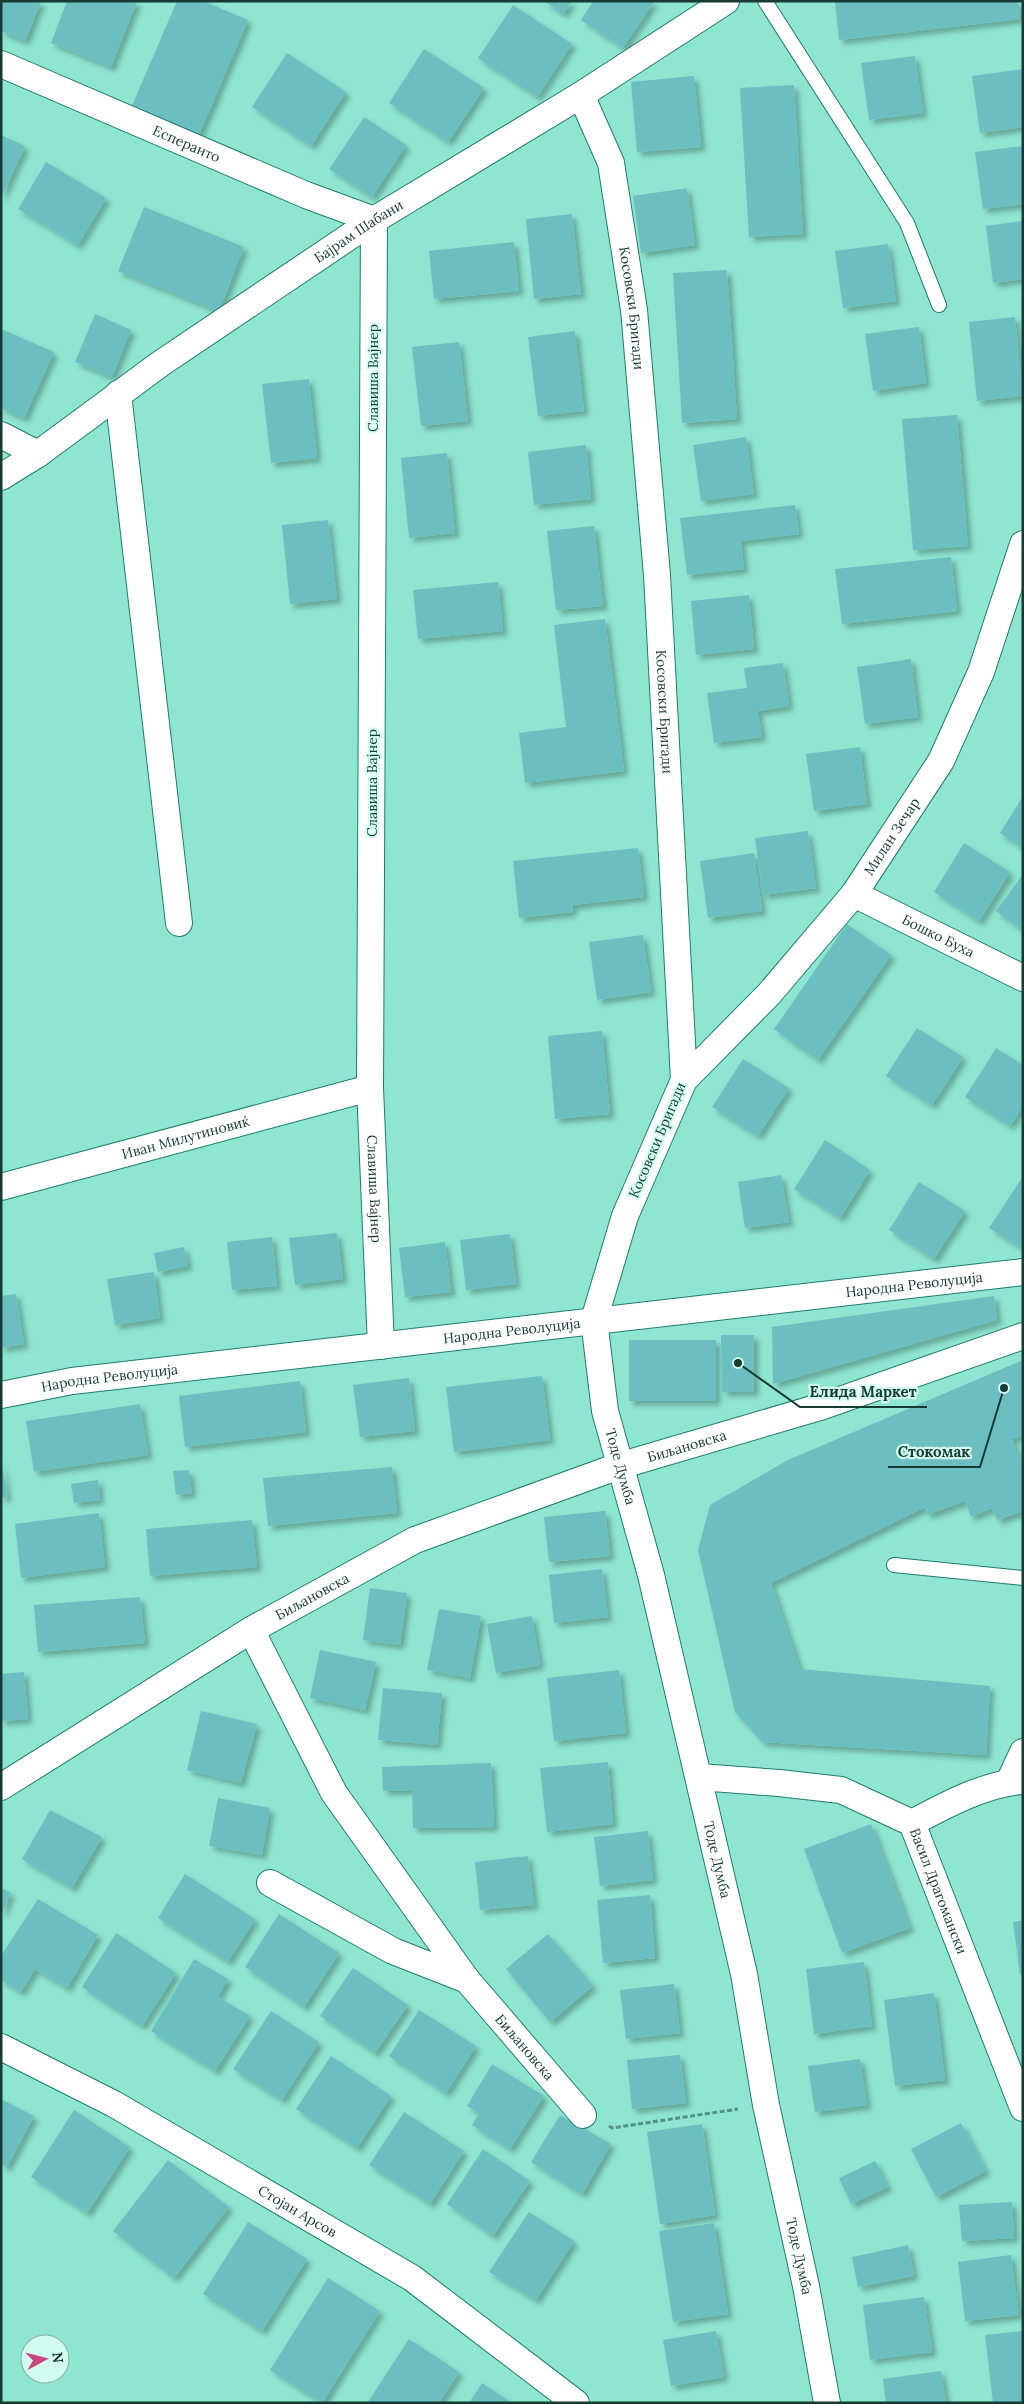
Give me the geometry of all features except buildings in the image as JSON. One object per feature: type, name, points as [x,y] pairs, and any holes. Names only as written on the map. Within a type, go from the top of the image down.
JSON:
[{"type":"street","name":"Бајрам Шабани","points":[[1,477],[38,454],[118,394],[374,220],[582,95],[726,1]]},
{"type":"street","name":"Есперанто","points":[[1,64],[306,195],[374,220]]},
{"type":"street","name":"Косовски Бригади","points":[[582,95],[611,163],[634,310],[657,575],[684,1080],[625,1216],[594,1320]]},
{"type":"street","name":"Славиша Вајнер","points":[[374,220],[370,1088],[381,1346]]},
{"type":"street","points":[[118,394],[179,922]]},
{"type":"street","points":[[1,435],[38,454]]},
{"type":"street","name":"Милан Зечар","points":[[684,1080],[769,994],[854,894],[941,761],[981,672],[1023,544]]},
{"type":"street","name":"Бошко Буха","points":[[854,894],[1023,978]]},
{"type":"street","name":"Иван Милутиновиќ","points":[[1,1187],[370,1088]]},
{"type":"street","name":"Народна Револуција","points":[[1,1396],[72,1381],[1023,1272]]},
{"type":"street","name":"Тоде Думба","points":[[594,1320],[605,1411],[651,1575],[744,1974],[766,2105],[806,2286],[827,2403]]},
{"type":"street","name":"Биљановска","points":[[1,1787],[251,1630],[415,1540],[619,1466],[823,1406],[1023,1336]]},
{"type":"street","name":"Биљановска","points":[[251,1630],[334,1792],[468,1980],[583,2115]]},
{"type":"street","points":[[912,1823],[953,1802],[1016,1782],[1023,1752]]},
{"type":"street","name":"Васил Драгомански","points":[[699,1777],[841,1790],[912,1823],[1023,2108]]},
{"type":"street","name":"Биљановска","points":[[270,1883],[393,1951],[468,1980]]},
{"type":"street","name":"Стојан Арсов","points":[[1,2047],[114,2104],[412,2278],[576,2403]]},
{"type":"lane","points":[[765,1],[907,223],[939,305]]},
{"type":"lane","points":[[894,1565],[1023,1578]]},
{"type":"path","points":[[583,2115],[612,2128],[766,2105]]},
{"type":"place","name":"Елида Маркет","points":[[738,1363]]},
{"type":"place","name":"Стокомак","points":[[1004,1388]]}]
